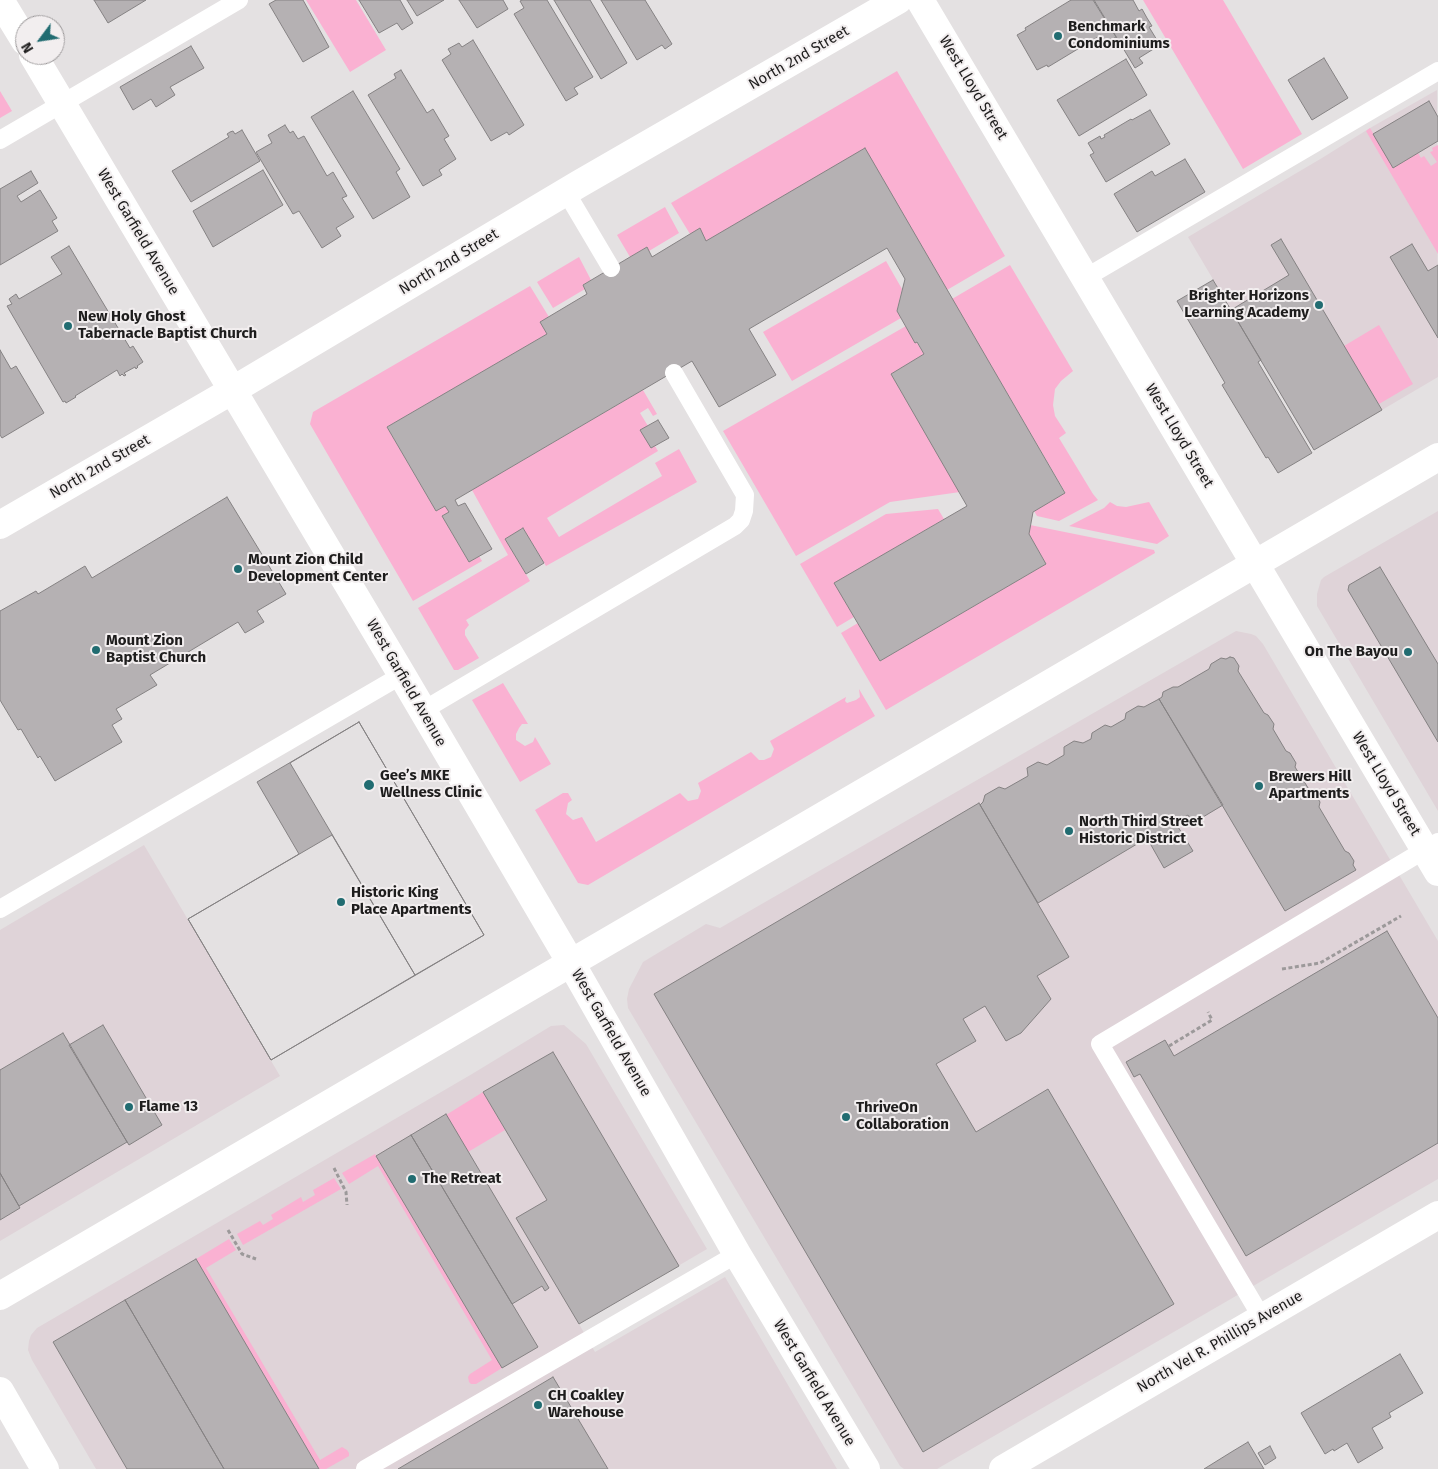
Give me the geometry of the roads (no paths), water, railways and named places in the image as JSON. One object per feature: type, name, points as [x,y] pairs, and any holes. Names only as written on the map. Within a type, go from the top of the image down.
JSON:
[{"type":"street","points":[[0,0],[15,25]]},
{"type":"street","name":"North 2nd Street","points":[[0,525],[233,390],[566,192],[898,0]]},
{"type":"street","name":"West Lloyd Street","points":[[920,0],[1255,564],[1434,855]]},
{"type":"street","name":"West Garfield Avenue","points":[[39,65],[402,675],[571,963],[737,1254],[866,1469]]},
{"type":"street","points":[[0,1296],[1438,457]]},
{"type":"street","name":"North Vel R. Phillips Avenue","points":[[1003,1469],[1438,1216]]},
{"type":"street","points":[[0,1392],[45,1469]]},
{"type":"lane","points":[[0,140],[239,0]]},
{"type":"lane","points":[[1085,278],[1438,71]]},
{"type":"lane","points":[[566,192],[611,268]]},
{"type":"lane","points":[[422,711],[714,539],[741,520],[744,511],[745,495],[674,373]]},
{"type":"lane","points":[[0,909],[402,675]]},
{"type":"lane","points":[[1262,1318],[1100,1044],[1434,855]]},
{"type":"lane","points":[[366,1469],[737,1254]]},
{"type":"place","name":"Benchmark Condominiums","points":[[1058,36]]},
{"type":"place","name":"Brighter Horizons Learning Academy","points":[[1319,305]]},
{"type":"place","name":"New Holy Ghost Tabernacle Baptist Church","points":[[68,326]]},
{"type":"place","name":"Mount Zion Child Development Center","points":[[238,569]]},
{"type":"place","name":"Mount Zion Baptist Church","points":[[96,650]]},
{"type":"place","name":"On The Bayou","points":[[1408,652]]},
{"type":"place","name":"Gee’s MKE Wellness Clinic","points":[[369,785]]},
{"type":"place","name":"Brewers Hill Apartments","points":[[1259,786]]},
{"type":"place","name":"North Third Street Historic District","points":[[1069,831]]},
{"type":"place","name":"Historic King Place Apartments","points":[[341,902]]},
{"type":"place","name":"Flame 13","points":[[129,1107]]},
{"type":"place","name":"ThriveOn Collaboration","points":[[846,1117]]},
{"type":"place","name":"The Retreat","points":[[412,1179]]},
{"type":"place","name":"CH Coakley Warehouse","points":[[538,1405]]}]
